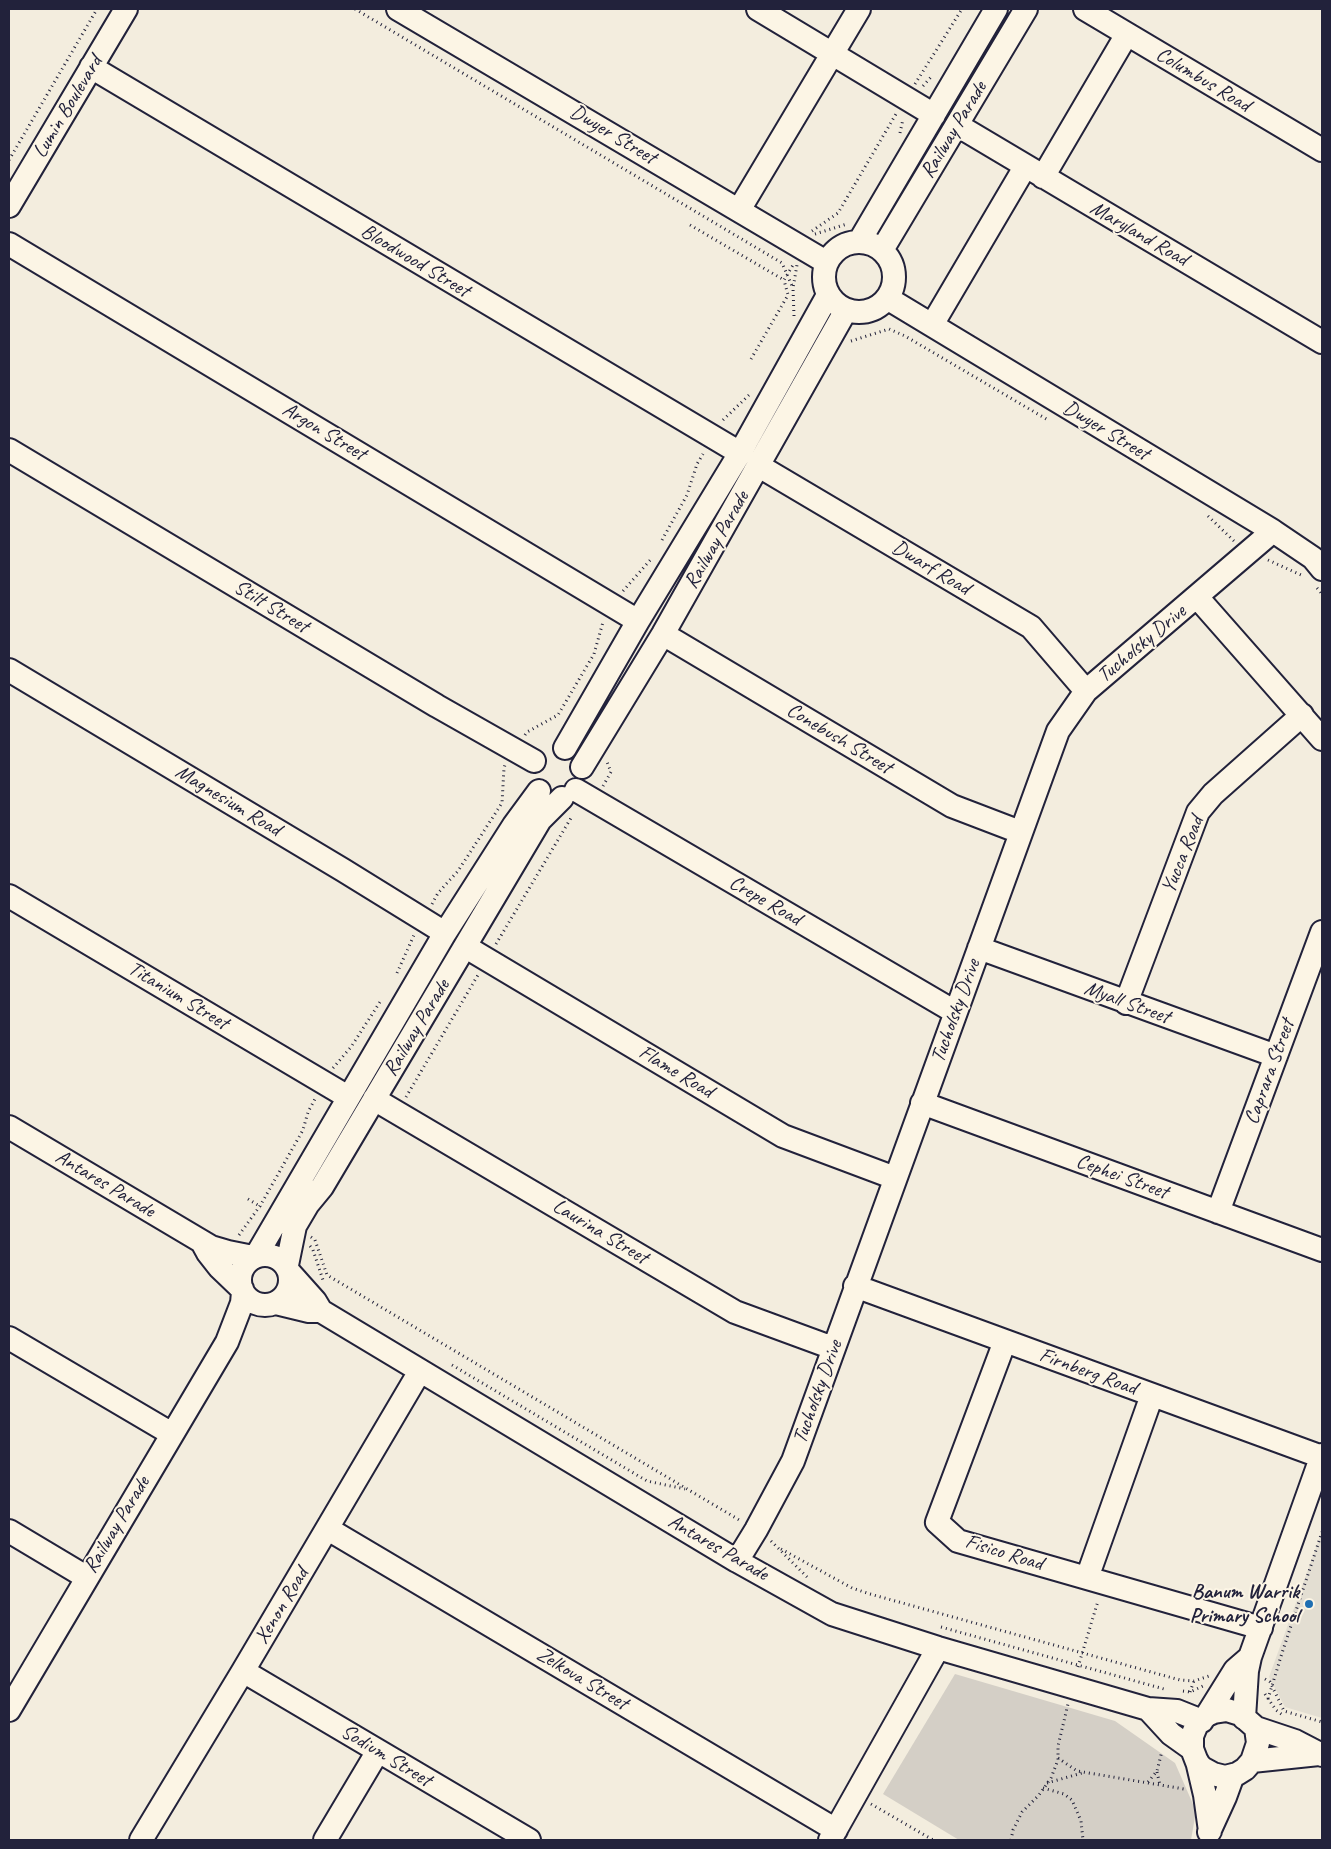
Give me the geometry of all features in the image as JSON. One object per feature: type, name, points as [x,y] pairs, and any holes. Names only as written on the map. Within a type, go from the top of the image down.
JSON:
[{"type":"street","name":"Lumin Boulevard","points":[[9,206],[126,9]]},
{"type":"street","name":"Dwyer Street","points":[[398,9],[826,262]]},
{"type":"street","points":[[758,9],[934,115]]},
{"type":"street","points":[[739,210],[859,9]]},
{"type":"street","name":"Railway Parade","points":[[859,242],[996,9]]},
{"type":"street","name":"Railway Parade","points":[[882,250],[1026,9]]},
{"type":"street","name":"Columbus Road","points":[[1085,9],[1119,22],[1322,150]]},
{"type":"street","points":[[932,325],[1034,172],[1119,22]]},
{"type":"street","name":"Bloodwood Street","points":[[91,67],[740,453]]},
{"type":"street","name":"Maryland Road","points":[[957,125],[1322,342]]},
{"type":"street","points":[[859,242],[866,242],[882,250],[892,264],[894,276],[892,288],[887,298],[879,306],[869,311],[857,312],[846,310],[836,304],[828,295],[823,273],[826,262],[833,252],[843,245],[859,242]]},
{"type":"street","name":"Argon Street","points":[[9,244],[638,621]]},
{"type":"street","name":"Railway Parade","points":[[565,748],[638,621],[740,453],[804,319],[828,295]]},
{"type":"street","name":"Dwyer Street","points":[[887,298],[1313,558],[1313,577]]},
{"type":"street","name":"Railway Parade","points":[[582,767],[662,634],[846,310]]},
{"type":"street","name":"Stilt Street","points":[[9,450],[437,706],[534,761]]},
{"type":"street","name":"Dwarf Road","points":[[759,466],[1031,627],[1086,691]]},
{"type":"street","name":"Tucholsky Drive","points":[[737,1561],[793,1461],[1058,730],[1086,691],[1273,532]]},
{"type":"street","points":[[1197,598],[1322,739]]},
{"type":"street","name":"Conebush Street","points":[[662,634],[952,806],[1020,832]]},
{"type":"street","name":"Magnesium Road","points":[[9,670],[445,933]]},
{"type":"street","name":"Yucca Road","points":[[1126,1002],[1198,812],[1213,794],[1302,715]]},
{"type":"street","points":[[565,748],[572,752],[582,767],[580,783],[569,794],[554,798],[539,791],[534,785],[532,777],[534,761],[547,749],[565,748]]},
{"type":"street","name":"Railway Parade","points":[[255,1257],[285,1228],[348,1097],[445,933],[514,825],[539,791]]},
{"type":"street","name":"Railway Parade","points":[[285,1228],[295,1226],[308,1204],[322,1187],[540,820],[569,794]]},
{"type":"street","name":"Crepe Road","points":[[569,794],[955,1012]]},
{"type":"street","name":"Titanium Street","points":[[9,896],[348,1097]]},
{"type":"street","name":"Caprara Street","points":[[1218,1212],[1322,932]]},
{"type":"street","name":"Flame Road","points":[[466,947],[783,1136],[895,1178]]},
{"type":"street","name":"Myall Street","points":[[979,948],[1276,1056]]},
{"type":"street","name":"Laurina Street","points":[[374,1099],[735,1312],[833,1348]]},
{"type":"street","name":"Cephei Street","points":[[922,1103],[1322,1250]]},
{"type":"street","name":"Antares Parade","points":[[9,1127],[211,1247],[255,1257]]},
{"type":"street","name":"Railway Parade","points":[[285,1228],[288,1269]]},
{"type":"street","name":"Antares Parade","points":[[202,1242],[219,1267],[242,1290]]},
{"type":"street","points":[[264,1254],[273,1255],[281,1259],[288,1269],[291,1282],[288,1290],[285,1296],[273,1304],[254,1303],[242,1290],[240,1275],[243,1267],[255,1257],[264,1254]]},
{"type":"street","name":"Antares Parade","points":[[288,1269],[315,1301],[321,1312]]},
{"type":"street","name":"Firnberg Road","points":[[855,1286],[1322,1456]]},
{"type":"street","name":"Railway Parade","points":[[9,1710],[86,1577],[227,1342],[242,1303],[242,1290]]},
{"type":"street","name":"Railway Parade","points":[[227,1342],[251,1319],[273,1304]]},
{"type":"street","name":"Antares Parade","points":[[273,1304],[321,1312],[737,1561],[832,1614],[938,1648],[1148,1709],[1177,1711],[1204,1718]]},
{"type":"street","points":[[9,1338],[172,1434]]},
{"type":"street","name":"Fisico Road","points":[[1005,1342],[937,1522],[958,1541],[1261,1628]]},
{"type":"street","name":"Xenon Road","points":[[141,1840],[328,1529],[420,1370]]},
{"type":"street","points":[[1095,1580],[1152,1395]]},
{"type":"street","points":[[1208,1835],[1205,1795],[1194,1755],[1192,1736],[1198,1724],[1242,1671],[1261,1628],[1322,1456]]},
{"type":"street","name":"Zelkova Street","points":[[328,1529],[833,1835]]},
{"type":"street","points":[[9,1531],[86,1577]]},
{"type":"street","points":[[833,1835],[938,1648]]},
{"type":"street","name":"Sodium Street","points":[[243,1671],[518,1837]]},
{"type":"street","points":[[1148,1709],[1194,1755],[1202,1768],[1213,1774],[1225,1777],[1232,1775],[1246,1769],[1252,1761],[1258,1743],[1250,1723],[1242,1671]]},
{"type":"street","points":[[1204,1718],[1214,1712],[1227,1710],[1240,1714],[1250,1723],[1321,1754]]},
{"type":"street","points":[[325,1840],[378,1751]]},
{"type":"street","points":[[1252,1761],[1321,1754]]},
{"type":"street","points":[[1208,1835],[1225,1797],[1232,1775]]},
{"type":"path","points":[[9,160],[97,9]]},
{"type":"path","points":[[355,9],[782,262],[793,288]]},
{"type":"path","points":[[784,280],[812,230],[838,213],[906,98],[962,9]]},
{"type":"path","points":[[690,225],[784,280],[788,295],[751,359]]},
{"type":"path","points":[[833,333],[848,342],[889,329],[905,336],[1051,422]]},
{"type":"path","points":[[1205,512],[1233,541],[1279,566],[1313,577],[1322,594]]},
{"type":"path","points":[[256,1212],[301,1236],[313,1250],[324,1284]]},
{"type":"path","points":[[327,1275],[756,1530],[776,1546],[807,1577],[815,1581]]},
{"type":"path","points":[[451,1364],[647,1481],[688,1490]]},
{"type":"path","points":[[1268,1700],[1322,1532]]},
{"type":"path","points":[[776,1546],[852,1588],[1180,1680],[1194,1681],[1227,1670],[1242,1671],[1270,1682],[1284,1711],[1322,1722]]},
{"type":"path","points":[[1011,1840],[1013,1830],[1022,1812],[1051,1778],[1058,1758],[1058,1746],[1082,1653],[1095,1580]]},
{"type":"path","points":[[937,1626],[1166,1690]]},
{"type":"path","points":[[1182,1691],[1190,1692],[1223,1676],[1242,1671]]},
{"type":"path","points":[[1242,1671],[1262,1688],[1276,1710],[1290,1721]]},
{"type":"path","points":[[1190,1692],[1194,1681]]},
{"type":"path","points":[[1058,1758],[1082,1773],[1148,1782],[1205,1795]]},
{"type":"path","points":[[1148,1782],[1157,1771],[1160,1785]]},
{"type":"path","points":[[1047,1783],[1082,1773]]},
{"type":"path","points":[[1043,1788],[1064,1794],[1072,1800],[1081,1821],[1083,1840]]},
{"type":"path","points":[[856,1795],[933,1840]]},
{"type":"shaded area","name":"Banum Warrik Primary School","points":[[1322,1531],[1322,1718],[1285,1707],[1269,1677]]},
{"type":"shaded area","points":[[955,1674],[1115,1721],[1175,1763],[1196,1811],[1191,1840],[959,1840],[883,1794]]},
{"type":"place","name":"Banum Warrik Primary School","points":[[1309,1604]]}]
